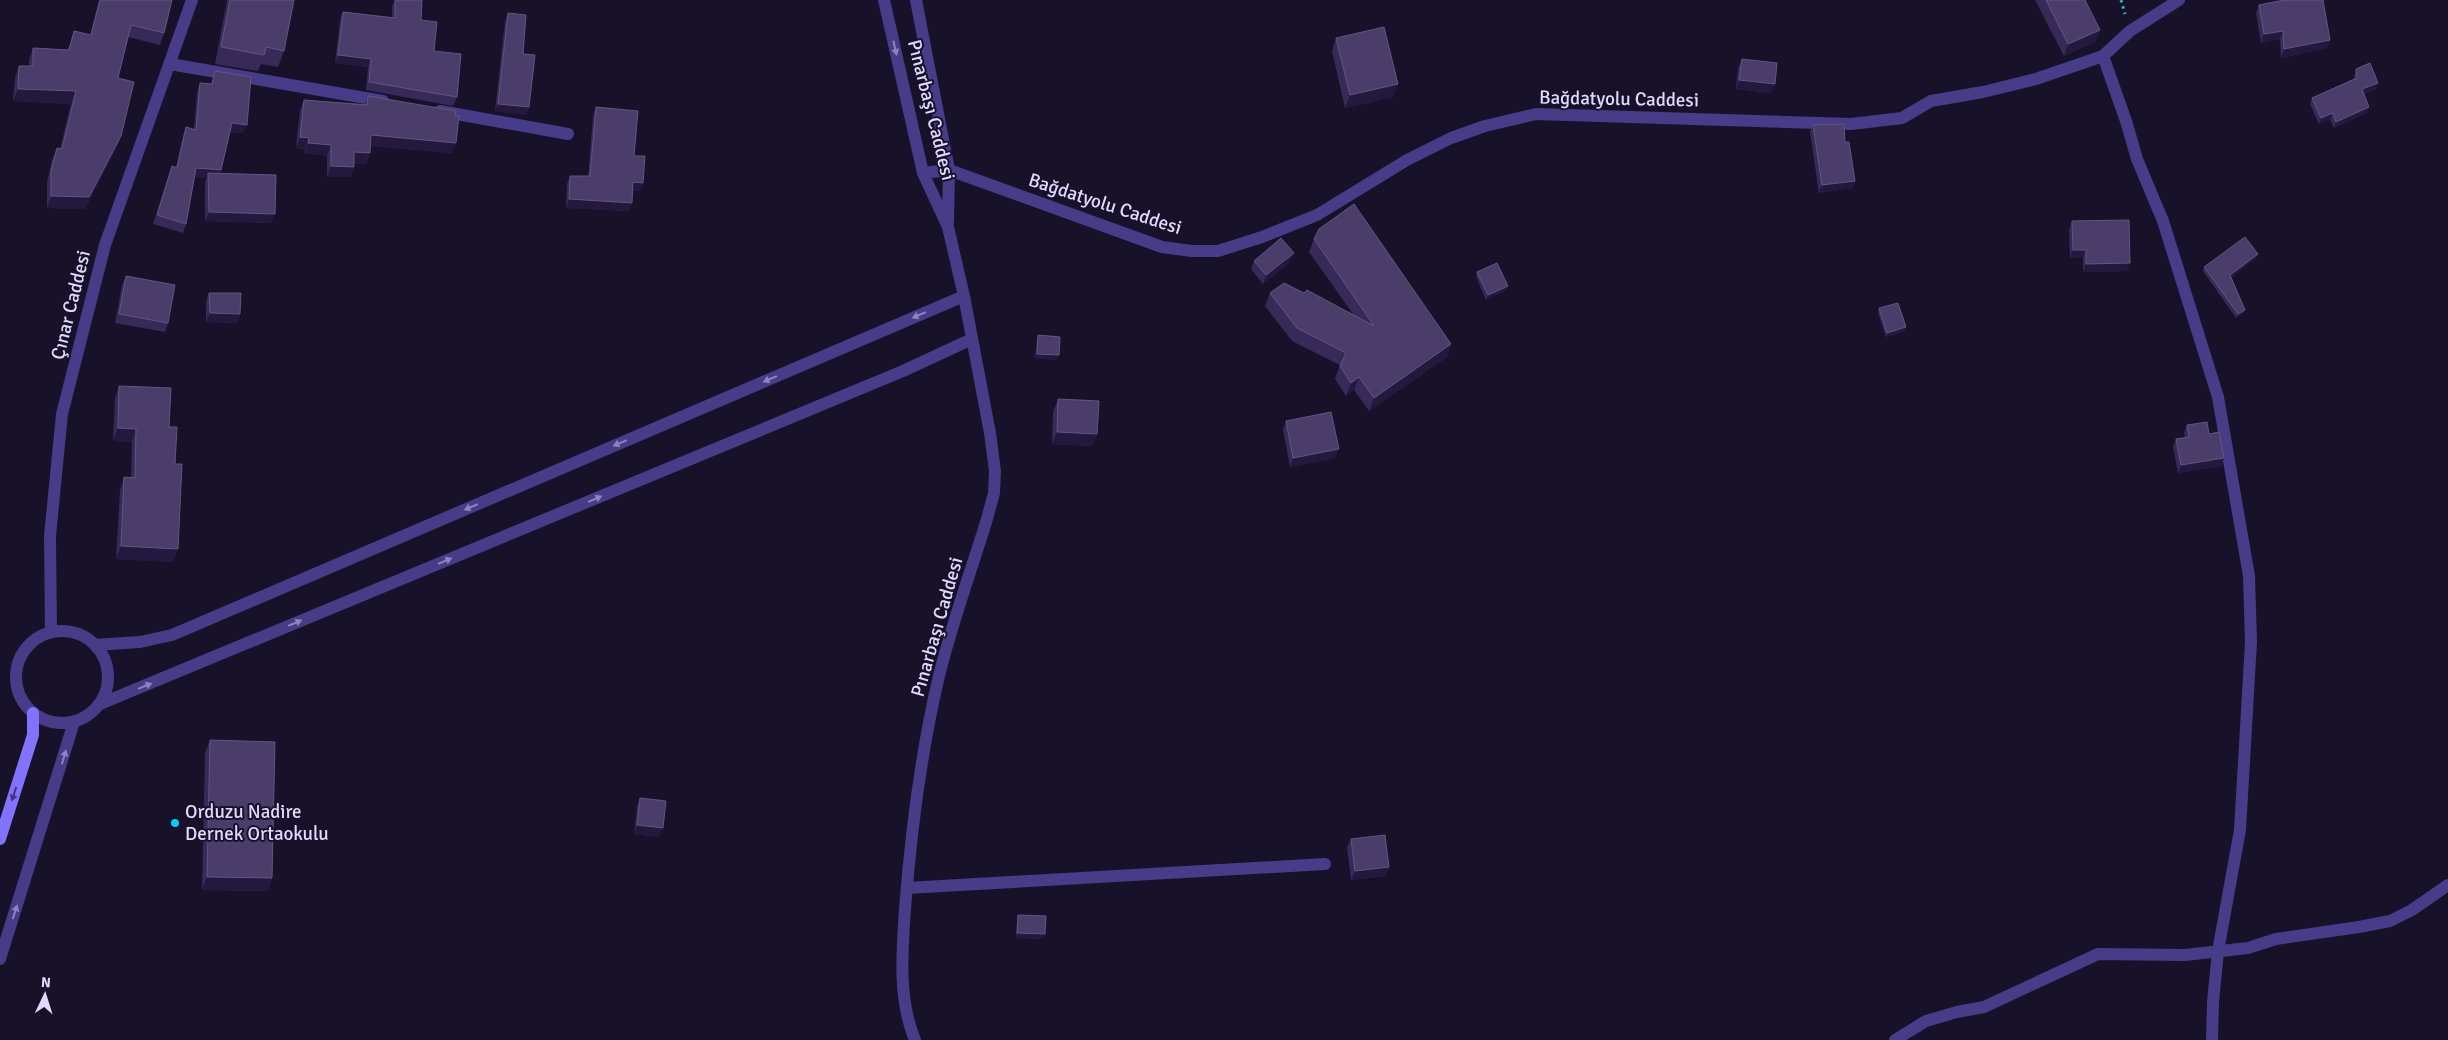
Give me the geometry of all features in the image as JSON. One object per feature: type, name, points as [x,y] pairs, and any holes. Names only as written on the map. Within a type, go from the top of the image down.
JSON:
[{"type":"main road","points":[[0,839],[33,735],[33,713]]},
{"type":"street","name":"Çınar Caddesi","points":[[51,632],[50,536],[62,414],[105,246],[192,0]]},
{"type":"street","name":"Pınarbaşı Caddesi","points":[[884,0],[923,173],[948,227],[964,296],[990,433],[995,471],[994,493],[940,675],[919,782],[903,943],[903,996],[906,1020],[915,1040]]},
{"type":"street","name":"Pınarbaşı Caddesi","points":[[916,0],[949,170],[948,227]]},
{"type":"street","name":"Bağdatyolu Caddesi","points":[[923,173],[949,170],[1162,247],[1192,252],[1218,251],[1317,216],[1407,160],[1451,138],[1485,126],[1536,114],[1851,124],[1902,118],[1931,101],[2036,79],[2103,56],[2130,31],[2179,0]]},
{"type":"street","points":[[2103,56],[2137,159],[2163,221],[2218,398],[2249,576],[2251,642],[2240,830],[2218,952],[2213,1002],[2212,1040]]},
{"type":"street","points":[[170,64],[393,103]]},
{"type":"street","points":[[432,110],[568,134]]},
{"type":"street","points":[[95,645],[140,642],[172,635],[964,296]]},
{"type":"street","points":[[100,704],[107,690],[108,674],[104,658],[95,645],[82,636],[67,631],[51,632],[37,638],[26,647],[18,660],[15,674],[17,689],[23,702],[33,713],[52,722],[74,722],[88,715],[100,704],[893,375],[972,339]]},
{"type":"street","points":[[0,959],[74,722]]},
{"type":"street","points":[[907,888],[1325,864]]},
{"type":"street","points":[[1895,1040],[1926,1021],[1984,1007],[2098,954],[2185,956],[2248,948],[2276,939],[2319,934],[2390,921],[2412,910],[2448,885]]},
{"type":"building","points":[[100,0],[172,0],[164,33],[131,25],[118,78],[134,82],[121,136],[89,197],[51,196],[51,171],[57,148],[62,149],[76,91],[18,89],[19,66],[33,66],[33,48],[69,50],[74,31],[91,35]]},
{"type":"building","points":[[230,0],[294,0],[284,51],[266,47],[264,55],[221,47]]},
{"type":"building","points":[[395,0],[422,0],[421,20],[437,22],[434,51],[461,54],[457,97],[369,82],[371,59],[338,55],[343,12],[395,18]]},
{"type":"building","points":[[2046,0],[2085,0],[2100,30],[2068,44]]},
{"type":"building","points":[[2284,0],[2323,0],[2330,40],[2284,49],[2283,31],[2264,34],[2259,5]]},
{"type":"building","points":[[508,13],[526,15],[523,54],[535,55],[529,107],[498,104]]},
{"type":"building","points":[[1384,27],[1398,84],[1350,95],[1336,38]]},
{"type":"building","points":[[1742,59],[1777,63],[1775,84],[1739,80]]},
{"type":"building","points":[[2370,63],[2378,83],[2362,89],[2369,107],[2336,122],[2333,113],[2321,118],[2312,98],[2357,78],[2356,69]]},
{"type":"building","points":[[215,71],[251,77],[247,125],[232,123],[221,170],[196,168],[186,224],[157,215],[172,166],[177,168],[186,127],[196,130],[200,83],[212,84]]},
{"type":"building","points":[[368,96],[456,111],[455,116],[459,116],[456,143],[371,135],[370,153],[354,152],[354,167],[331,166],[331,145],[308,143],[309,138],[300,137],[304,100],[367,105]]},
{"type":"building","points":[[596,107],[638,111],[634,156],[645,156],[643,183],[633,182],[632,203],[569,199],[570,176],[590,176]]},
{"type":"building","points":[[1844,124],[1845,142],[1849,142],[1855,181],[1822,185],[1813,125]]},
{"type":"building","points":[[208,173],[276,175],[275,214],[209,212]]},
{"type":"building","points":[[1354,204],[1451,344],[1374,398],[1359,377],[1351,383],[1340,366],[1346,353],[1297,328],[1270,293],[1284,283],[1304,293],[1307,290],[1374,326],[1314,239],[1319,229]]},
{"type":"building","points":[[2129,220],[2130,263],[2086,264],[2086,250],[2073,250],[2072,221]]},
{"type":"building","points":[[2245,237],[2258,254],[2230,275],[2245,310],[2238,314],[2204,267]]},
{"type":"building","points":[[1281,238],[1294,253],[1266,275],[1254,261]]},
{"type":"building","points":[[1497,263],[1508,286],[1488,295],[1477,272]]},
{"type":"building","points":[[126,276],[175,285],[168,323],[119,314]]},
{"type":"building","points":[[209,293],[241,293],[240,314],[210,313]]},
{"type":"building","points":[[1898,303],[1906,327],[1887,333],[1879,308]]},
{"type":"building","points":[[1038,335],[1060,337],[1059,355],[1037,354]]},
{"type":"building","points":[[119,386],[171,388],[169,427],[177,427],[175,464],[182,464],[178,549],[121,546],[124,477],[135,478],[136,429],[118,428]]},
{"type":"building","points":[[1058,399],[1099,401],[1097,434],[1057,432]]},
{"type":"building","points":[[1331,412],[1339,449],[1293,458],[1286,421]]},
{"type":"building","points":[[2207,422],[2209,434],[2219,432],[2224,458],[2181,465],[2176,439],[2189,437],[2187,425]]},
{"type":"building","points":[[210,740],[275,742],[272,878],[207,877]]},
{"type":"building","points":[[640,798],[666,801],[663,828],[637,825]]},
{"type":"building","points":[[1385,835],[1389,867],[1355,871],[1351,839]]},
{"type":"building","points":[[1018,915],[1046,916],[1045,934],[1017,933]]},
{"type":"place","name":"Orduzu Nadire Dernek Ortaokulu","points":[[175,823]]}]
